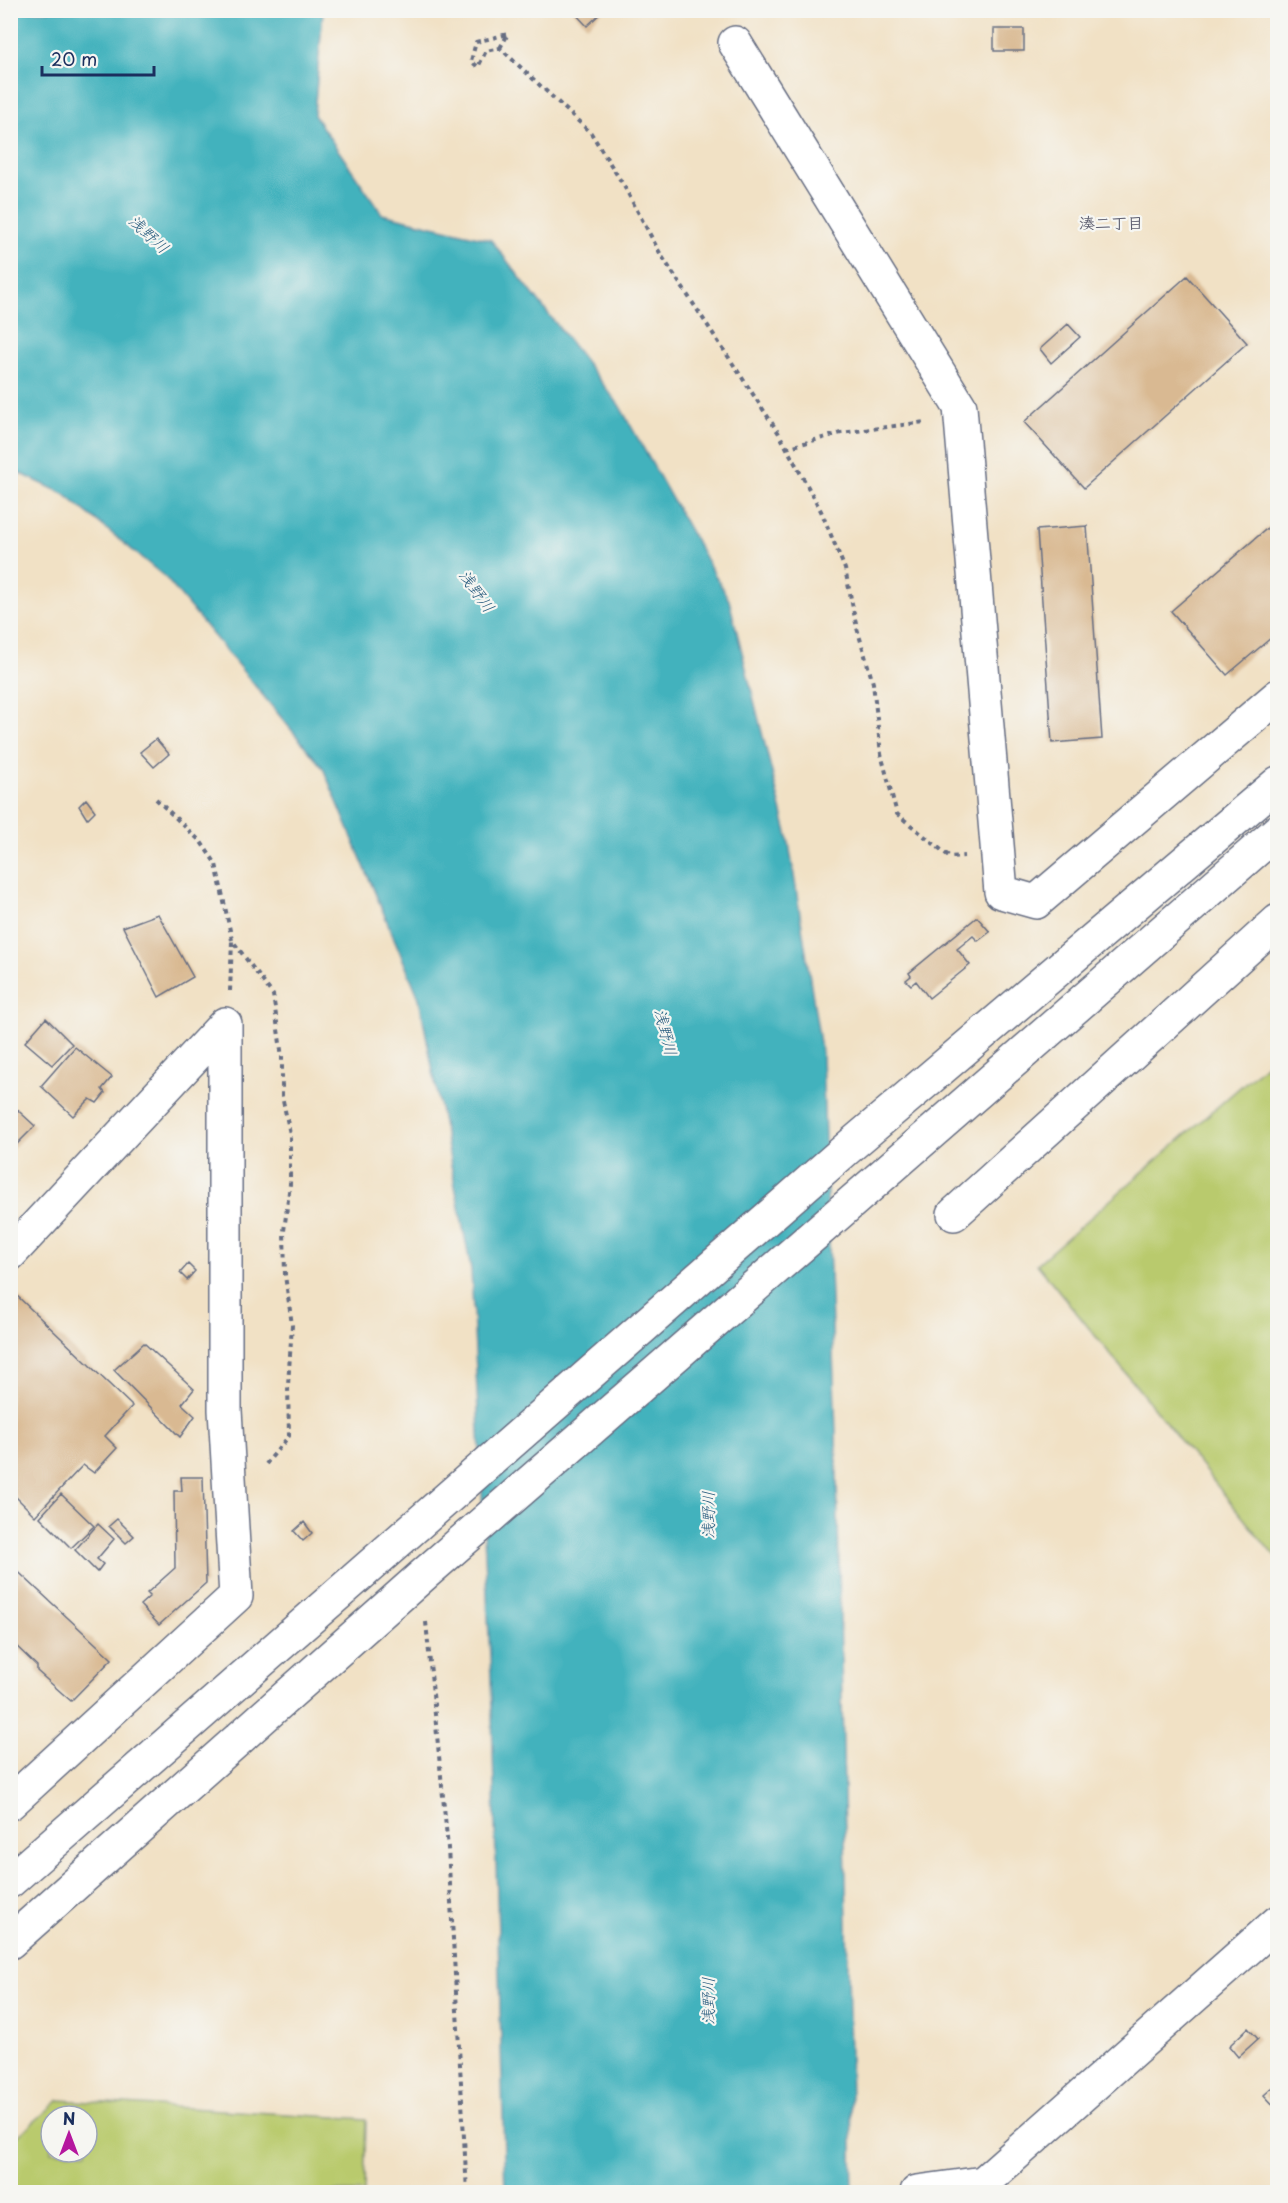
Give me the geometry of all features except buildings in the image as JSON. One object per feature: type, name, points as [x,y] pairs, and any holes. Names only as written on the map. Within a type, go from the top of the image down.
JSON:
[{"type":"street","points":[[735,42],[960,406],[1001,892],[1036,902],[1278,696]]},
{"type":"street","points":[[10,1881],[850,1146],[1278,783]]},
{"type":"street","points":[[10,1942],[421,1577],[1278,831]]},
{"type":"street","points":[[954,1214],[1278,921]]},
{"type":"street","points":[[10,1254],[225,1024]]},
{"type":"street","points":[[10,1803],[236,1596],[225,1410],[225,1024]]},
{"type":"street","points":[[917,2193],[982,2183],[1278,1922]]},
{"type":"path","points":[[508,34],[500,48],[486,51],[478,67],[471,61],[476,42],[508,34]]},
{"type":"path","points":[[500,48],[591,133],[624,186],[661,255],[734,363],[821,511],[845,569],[857,628],[873,683],[881,754],[897,814],[950,856],[998,855]]},
{"type":"path","points":[[786,448],[859,430],[961,419]]},
{"type":"path","points":[[225,1024],[232,940]]},
{"type":"path","points":[[421,1577],[448,1848],[467,2193]]},
{"type":"green space","points":[[1277,1055],[1277,1556],[1271,1552],[1037,1264]]},
{"type":"green space","points":[[59,2100],[366,2119],[364,2192],[11,2192],[11,2142],[39,2118],[39,2164],[99,2164],[99,2104],[54,2104]]},
{"type":"water","name":"浅野川","points":[[10,11],[323,11],[314,115],[382,214],[491,240],[619,405],[729,600],[788,837],[822,1056],[836,1433],[853,2192],[505,2192],[491,1677],[471,1269],[419,998],[323,768],[165,577],[64,494],[11,469]]},
{"type":"district","name":"湊二丁目","points":[[1111,223]]}]
